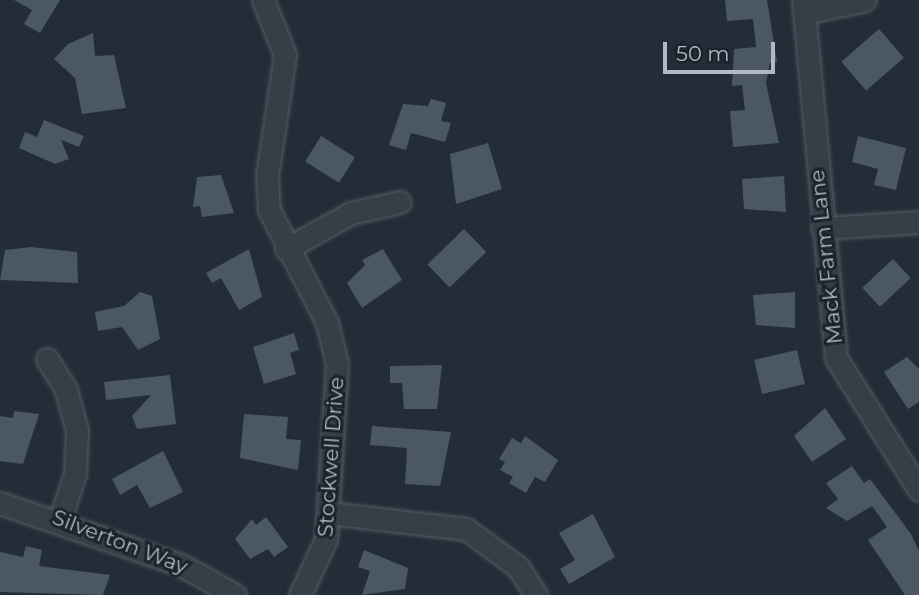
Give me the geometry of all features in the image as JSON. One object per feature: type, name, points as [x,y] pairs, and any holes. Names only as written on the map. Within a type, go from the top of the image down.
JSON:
[{"type":"street","name":"Stockwell Drive","points":[[263,0],[285,55],[267,185],[271,219],[327,323],[337,359],[328,513],[317,568],[300,595]]},
{"type":"street","points":[[804,7],[866,0]]},
{"type":"street","name":"Mack Farm Lane","points":[[804,7],[822,228],[836,358],[919,490]]},
{"type":"street","points":[[286,249],[351,212],[400,202]]},
{"type":"street","points":[[822,228],[919,222]]},
{"type":"street","points":[[47,359],[70,400],[78,440],[73,482],[60,519]]},
{"type":"street","name":"Silverton Way","points":[[0,503],[60,519],[181,565],[235,595]]},
{"type":"street","points":[[328,513],[466,529],[518,567],[536,595]]},
{"type":"building","points":[[14,0],[60,0],[40,33],[24,24],[32,10]]},
{"type":"building","points":[[725,0],[767,0],[777,62],[770,63],[766,83],[779,143],[733,147],[730,111],[745,110],[742,85],[732,86],[734,49],[756,47],[753,19],[727,21]]},
{"type":"building","points":[[879,29],[904,58],[866,90],[841,62]]},
{"type":"building","points":[[93,33],[95,56],[114,55],[126,108],[82,114],[75,78],[54,59],[68,44]]},
{"type":"building","points":[[431,99],[446,103],[441,121],[451,123],[445,142],[411,133],[406,150],[389,145],[403,104],[428,106]]},
{"type":"building","points":[[44,120],[84,136],[79,147],[61,140],[69,159],[55,164],[19,148],[25,132],[37,137]]},
{"type":"building","points":[[321,136],[355,157],[339,183],[305,161]]},
{"type":"building","points":[[858,136],[906,148],[896,190],[874,185],[878,169],[852,162]]},
{"type":"building","points":[[488,143],[502,189],[456,204],[450,154]]},
{"type":"building","points":[[221,175],[234,213],[202,217],[200,206],[193,207],[197,177]]},
{"type":"building","points":[[784,176],[786,212],[744,209],[742,179]]},
{"type":"building","points":[[464,229],[486,252],[450,287],[427,264]]},
{"type":"building","points":[[31,247],[77,252],[78,283],[0,280],[5,250]]},
{"type":"building","points":[[249,249],[262,297],[239,310],[221,278],[212,283],[206,273]]},
{"type":"building","points":[[383,249],[402,280],[362,308],[347,283],[365,265],[362,260]]},
{"type":"building","points":[[893,259],[911,278],[880,307],[862,288]]},
{"type":"building","points":[[140,292],[152,296],[160,339],[138,350],[122,327],[98,331],[95,312],[124,306]]},
{"type":"building","points":[[795,292],[795,328],[756,325],[753,295]]},
{"type":"building","points":[[294,333],[299,350],[290,353],[296,374],[264,384],[253,347]]},
{"type":"building","points":[[797,350],[805,384],[762,394],[754,360]]},
{"type":"building","points":[[907,357],[919,369],[919,402],[908,409],[884,372]]},
{"type":"building","points":[[442,365],[437,409],[404,409],[402,383],[390,383],[390,366]]},
{"type":"building","points":[[170,375],[176,424],[137,429],[132,416],[151,395],[106,400],[104,382]]},
{"type":"building","points":[[825,408],[846,439],[812,462],[794,436]]},
{"type":"building","points":[[14,411],[39,414],[23,464],[0,461],[0,416],[13,418]]},
{"type":"building","points":[[244,414],[288,417],[286,439],[301,440],[298,470],[240,458]]},
{"type":"building","points":[[372,426],[451,432],[440,486],[405,484],[407,448],[370,445]]},
{"type":"building","points":[[525,436],[558,460],[545,482],[535,477],[526,493],[509,483],[513,477],[500,470],[505,462],[499,459],[512,438],[521,443]]},
{"type":"building","points":[[163,451],[183,492],[150,508],[137,485],[120,495],[112,479]]},
{"type":"building","points":[[852,466],[864,483],[870,479],[911,534],[919,551],[919,595],[905,595],[868,540],[887,527],[872,506],[847,521],[826,508],[838,499],[826,483]]},
{"type":"building","points":[[593,514],[615,557],[569,584],[560,569],[575,560],[559,533]]},
{"type":"building","points":[[266,517],[288,547],[274,557],[268,549],[250,559],[235,539],[252,519],[256,525]]},
{"type":"building","points":[[26,546],[42,550],[39,566],[110,575],[103,595],[0,592],[0,552],[23,557]]},
{"type":"building","points":[[364,550],[408,568],[405,589],[362,595],[370,571],[358,567]]}]
